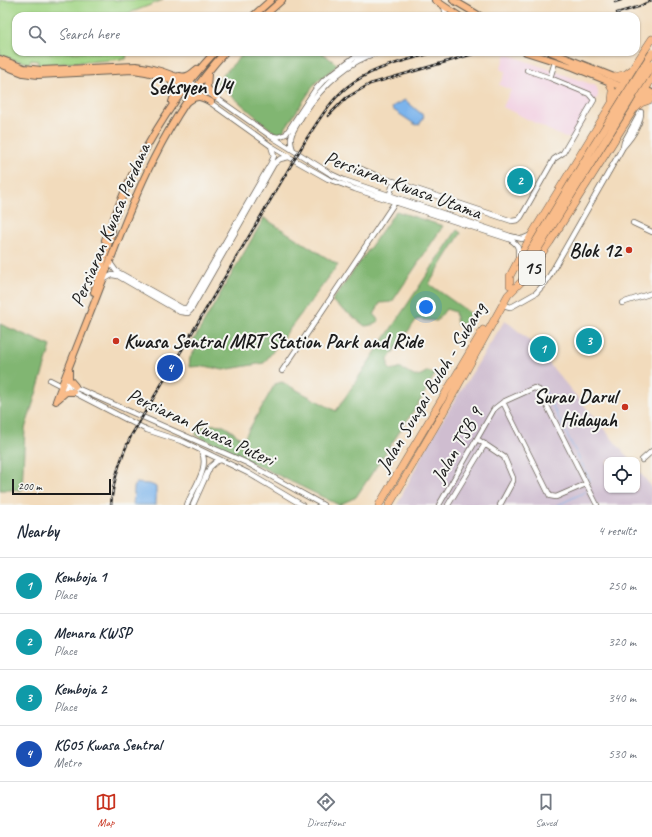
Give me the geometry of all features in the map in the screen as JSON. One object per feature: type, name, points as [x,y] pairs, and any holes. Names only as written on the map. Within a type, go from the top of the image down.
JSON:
[{"type":"highway","name":"Jalan Sungai Buloh - Subang","points":[[389,505],[508,295],[520,268],[532,234],[633,67],[652,39]]},
{"type":"highway","name":"Jalan Sungai Buloh - Subang","points":[[377,505],[384,497],[510,284],[594,145],[652,53]]},
{"type":"highway","name":"Jalan Sungai Buloh - Subang","points":[[520,268],[652,65]]},
{"type":"highway","points":[[610,106],[613,92],[612,79],[626,74],[633,67],[641,76],[652,76]]},
{"type":"highway","name":"Jalan Sungai Buloh - Subang","points":[[508,295],[522,281],[550,242],[632,113],[652,76]]},
{"type":"highway","points":[[615,98],[625,98],[630,105],[632,113]]},
{"type":"highway","name":"Jalan Sungai Buloh - Subang","points":[[632,113],[641,103],[652,99]]},
{"type":"highway","points":[[383,505],[450,395],[454,392]]},
{"type":"highway","points":[[393,505],[406,480],[406,474]]},
{"type":"main road","points":[[258,12],[271,0]]},
{"type":"main road","points":[[268,12],[282,0]]},
{"type":"main road","points":[[435,0],[453,12]]},
{"type":"main road","points":[[453,0],[473,12]]},
{"type":"main road","name":"Persiaran Kwasa Perdana","points":[[105,240],[138,162],[166,115],[211,56]]},
{"type":"main road","name":"Persiaran Kwasa Perdana","points":[[74,389],[66,392],[56,401],[103,280],[110,258],[143,179],[174,120],[209,70],[221,56]]},
{"type":"main road","points":[[538,56],[612,79]]},
{"type":"main road","points":[[560,56],[624,84],[644,92],[652,93]]},
{"type":"main road","name":"Persiaran Kwasa Utama","points":[[0,59],[24,68],[41,70],[136,66],[162,70],[189,84]]},
{"type":"main road","name":"Persiaran Kwasa Utama","points":[[0,64],[24,73],[38,75],[133,70],[146,71],[189,84]]},
{"type":"main road","points":[[162,70],[183,77],[203,65]]},
{"type":"main road","points":[[209,70],[207,88],[213,99]]},
{"type":"main road","points":[[166,115],[176,90],[170,79]]},
{"type":"main road","points":[[644,92],[652,99]]},
{"type":"main road","points":[[184,105],[196,97],[213,99]]},
{"type":"main road","points":[[88,317],[116,215]]},
{"type":"main road","points":[[71,361],[68,374],[74,389]]},
{"type":"street","points":[[444,6],[445,12]]},
{"type":"street","points":[[269,135],[278,137],[286,134],[315,90],[324,80],[358,56]]},
{"type":"street","points":[[293,150],[290,140],[292,132],[313,100],[338,74],[354,63],[370,56]]},
{"type":"street","points":[[550,78],[555,62]]},
{"type":"street","points":[[359,168],[512,221],[518,220],[522,216],[554,159],[563,153],[570,144],[594,100],[589,94],[527,70]]},
{"type":"street","name":"Persiaran Kwasa Utama","points":[[189,84],[331,174],[344,180],[389,197],[510,236],[522,239],[532,234]]},
{"type":"street","name":"Persiaran Kwasa Utama","points":[[213,99],[271,146],[328,178],[355,189],[389,197],[395,202],[513,241],[519,249],[520,268]]},
{"type":"street","points":[[503,304],[510,307],[513,306],[536,293],[546,282],[623,147],[629,141],[641,121],[641,112],[624,142],[623,147]]},
{"type":"street","points":[[187,310],[271,163],[274,156],[271,146]]},
{"type":"street","points":[[103,280],[112,275],[118,276],[180,312],[191,310],[274,164],[280,159],[289,157]]},
{"type":"street","points":[[389,197],[394,181]]},
{"type":"street","points":[[282,371],[395,202]]},
{"type":"street","points":[[633,224],[652,232]]},
{"type":"street","points":[[110,258],[111,264],[116,271],[187,310]]},
{"type":"street","points":[[622,303],[652,293]]},
{"type":"street","name":"Persiaran Kwasa Puteri","points":[[50,380],[63,384],[247,463],[323,505]]},
{"type":"street","name":"Jalan TSB 9","points":[[439,505],[494,409],[503,402],[534,388],[539,390],[597,505]]},
{"type":"street","name":"Persiaran Kwasa Puteri","points":[[74,389],[118,416],[147,430],[184,442],[248,473],[302,505]]},
{"type":"street","points":[[503,402],[550,496],[556,497],[586,484]]},
{"type":"street","points":[[477,439],[505,458],[513,478],[513,481],[500,505]]},
{"type":"street","points":[[448,505],[484,444]]},
{"type":"street","points":[[187,505],[203,470],[204,456],[200,450]]},
{"type":"street","points":[[642,460],[652,451]]},
{"type":"street","points":[[193,505],[210,467],[217,461],[221,460]]},
{"type":"shaded area","points":[[505,56],[512,56],[596,86],[598,96],[574,137],[565,138],[503,107],[511,90],[499,85],[506,72],[500,69]]},
{"type":"shaded area","points":[[505,320],[530,341],[627,457],[604,457],[604,493],[640,493],[640,473],[652,487],[652,505],[397,505],[429,442]]},
{"type":"green space","points":[[0,0],[163,0],[132,12],[12,12],[12,56],[126,56],[126,59],[38,65],[38,61],[31,60],[29,63],[11,59],[0,54]]},
{"type":"green space","points":[[241,56],[326,56],[338,65],[316,82],[282,133],[277,135],[216,82]]},
{"type":"green space","points":[[396,211],[443,226],[392,302],[380,303],[374,315],[379,321],[373,325],[365,326],[332,301]]},
{"type":"green space","points":[[264,218],[338,265],[264,363],[223,370],[205,366],[189,367],[190,358],[197,347],[192,343]]},
{"type":"green space","points":[[457,230],[461,233],[429,284],[470,313],[465,323],[457,325],[455,312],[446,309],[437,321],[417,319],[388,359],[388,367],[391,370],[401,369],[413,376],[418,376],[428,371],[435,374],[420,401],[356,497],[339,505],[196,435],[197,429],[206,426],[218,425],[227,428],[243,440],[275,384],[282,382],[336,411]]},
{"type":"green space","points":[[0,324],[51,346],[25,429],[22,490],[0,490]]},
{"type":"water","points":[[405,100],[424,116],[420,124],[416,125],[392,109],[393,106]]},
{"type":"water","points":[[136,483],[149,484],[156,487],[156,505],[133,505],[134,488]]},
{"type":"waterway","points":[[543,387],[590,480]]},
{"type":"waterway","points":[[558,505],[585,492]]},
{"type":"railway","points":[[615,2],[621,0]]},
{"type":"railway","points":[[620,12],[638,7],[652,0]]},
{"type":"railway","points":[[111,505],[113,487],[131,436],[307,138],[325,111],[341,92],[367,74],[389,65],[421,56]]},
{"type":"railway","points":[[328,116],[346,98],[370,84],[466,56]]},
{"type":"place","name":"Menara KWSP","points":[[520,181]]},
{"type":"place","name":"Blok 12","points":[[629,250]]},
{"type":"place","name":"Kwasa Sentral MRT Station Park and Ride","points":[[116,341]]},
{"type":"place","name":"Kemboja 2","points":[[589,341]]},
{"type":"place","name":"Kemboja 1","points":[[543,349]]},
{"type":"place","name":"KG05 Kwasa Sentral","points":[[170,368]]},
{"type":"place","name":"Surau Darul Hidayah","points":[[625,407]]},
{"type":"district","name":"Seksyen U4","points":[[190,87]]}]
